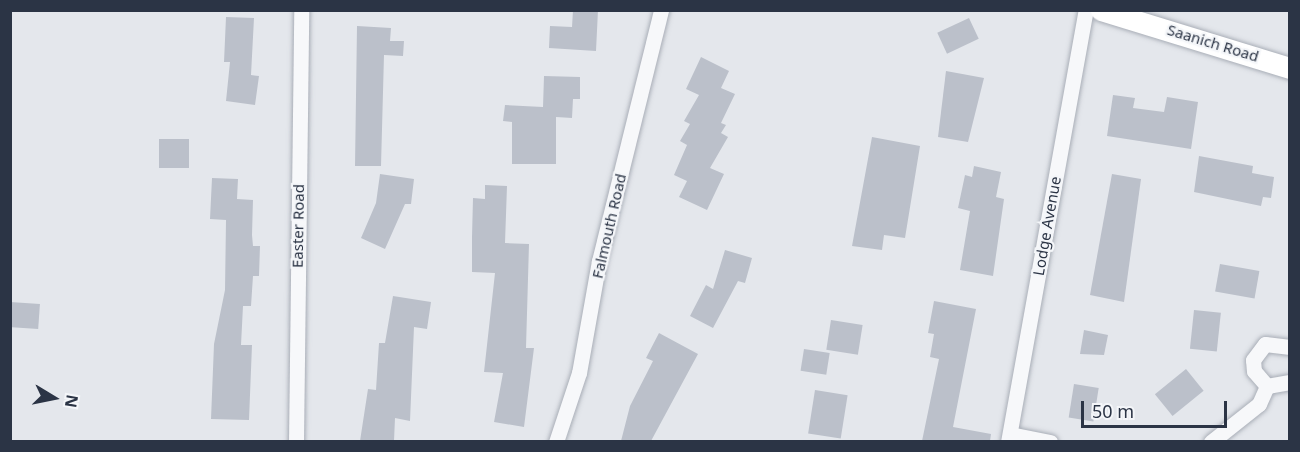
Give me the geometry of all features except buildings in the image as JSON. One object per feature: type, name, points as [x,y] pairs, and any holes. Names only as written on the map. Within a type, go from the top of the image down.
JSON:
[{"type":"main road","name":"Saanich Road","points":[[1101,10],[1290,68]]},
{"type":"street","name":"Easter Road","points":[[296,441],[301,10]]},
{"type":"street","name":"Falmouth Road","points":[[556,441],[579,373],[599,261],[661,10]]},
{"type":"street","name":"Lodge Avenue","points":[[1009,438],[1086,10]]},
{"type":"street","points":[[1267,386],[1254,371],[1257,351],[1275,342],[1290,347]]},
{"type":"street","points":[[1267,386],[1290,382]]},
{"type":"street","points":[[1211,441],[1258,404],[1267,386]]},
{"type":"street","points":[[1009,438],[1050,441]]}]
